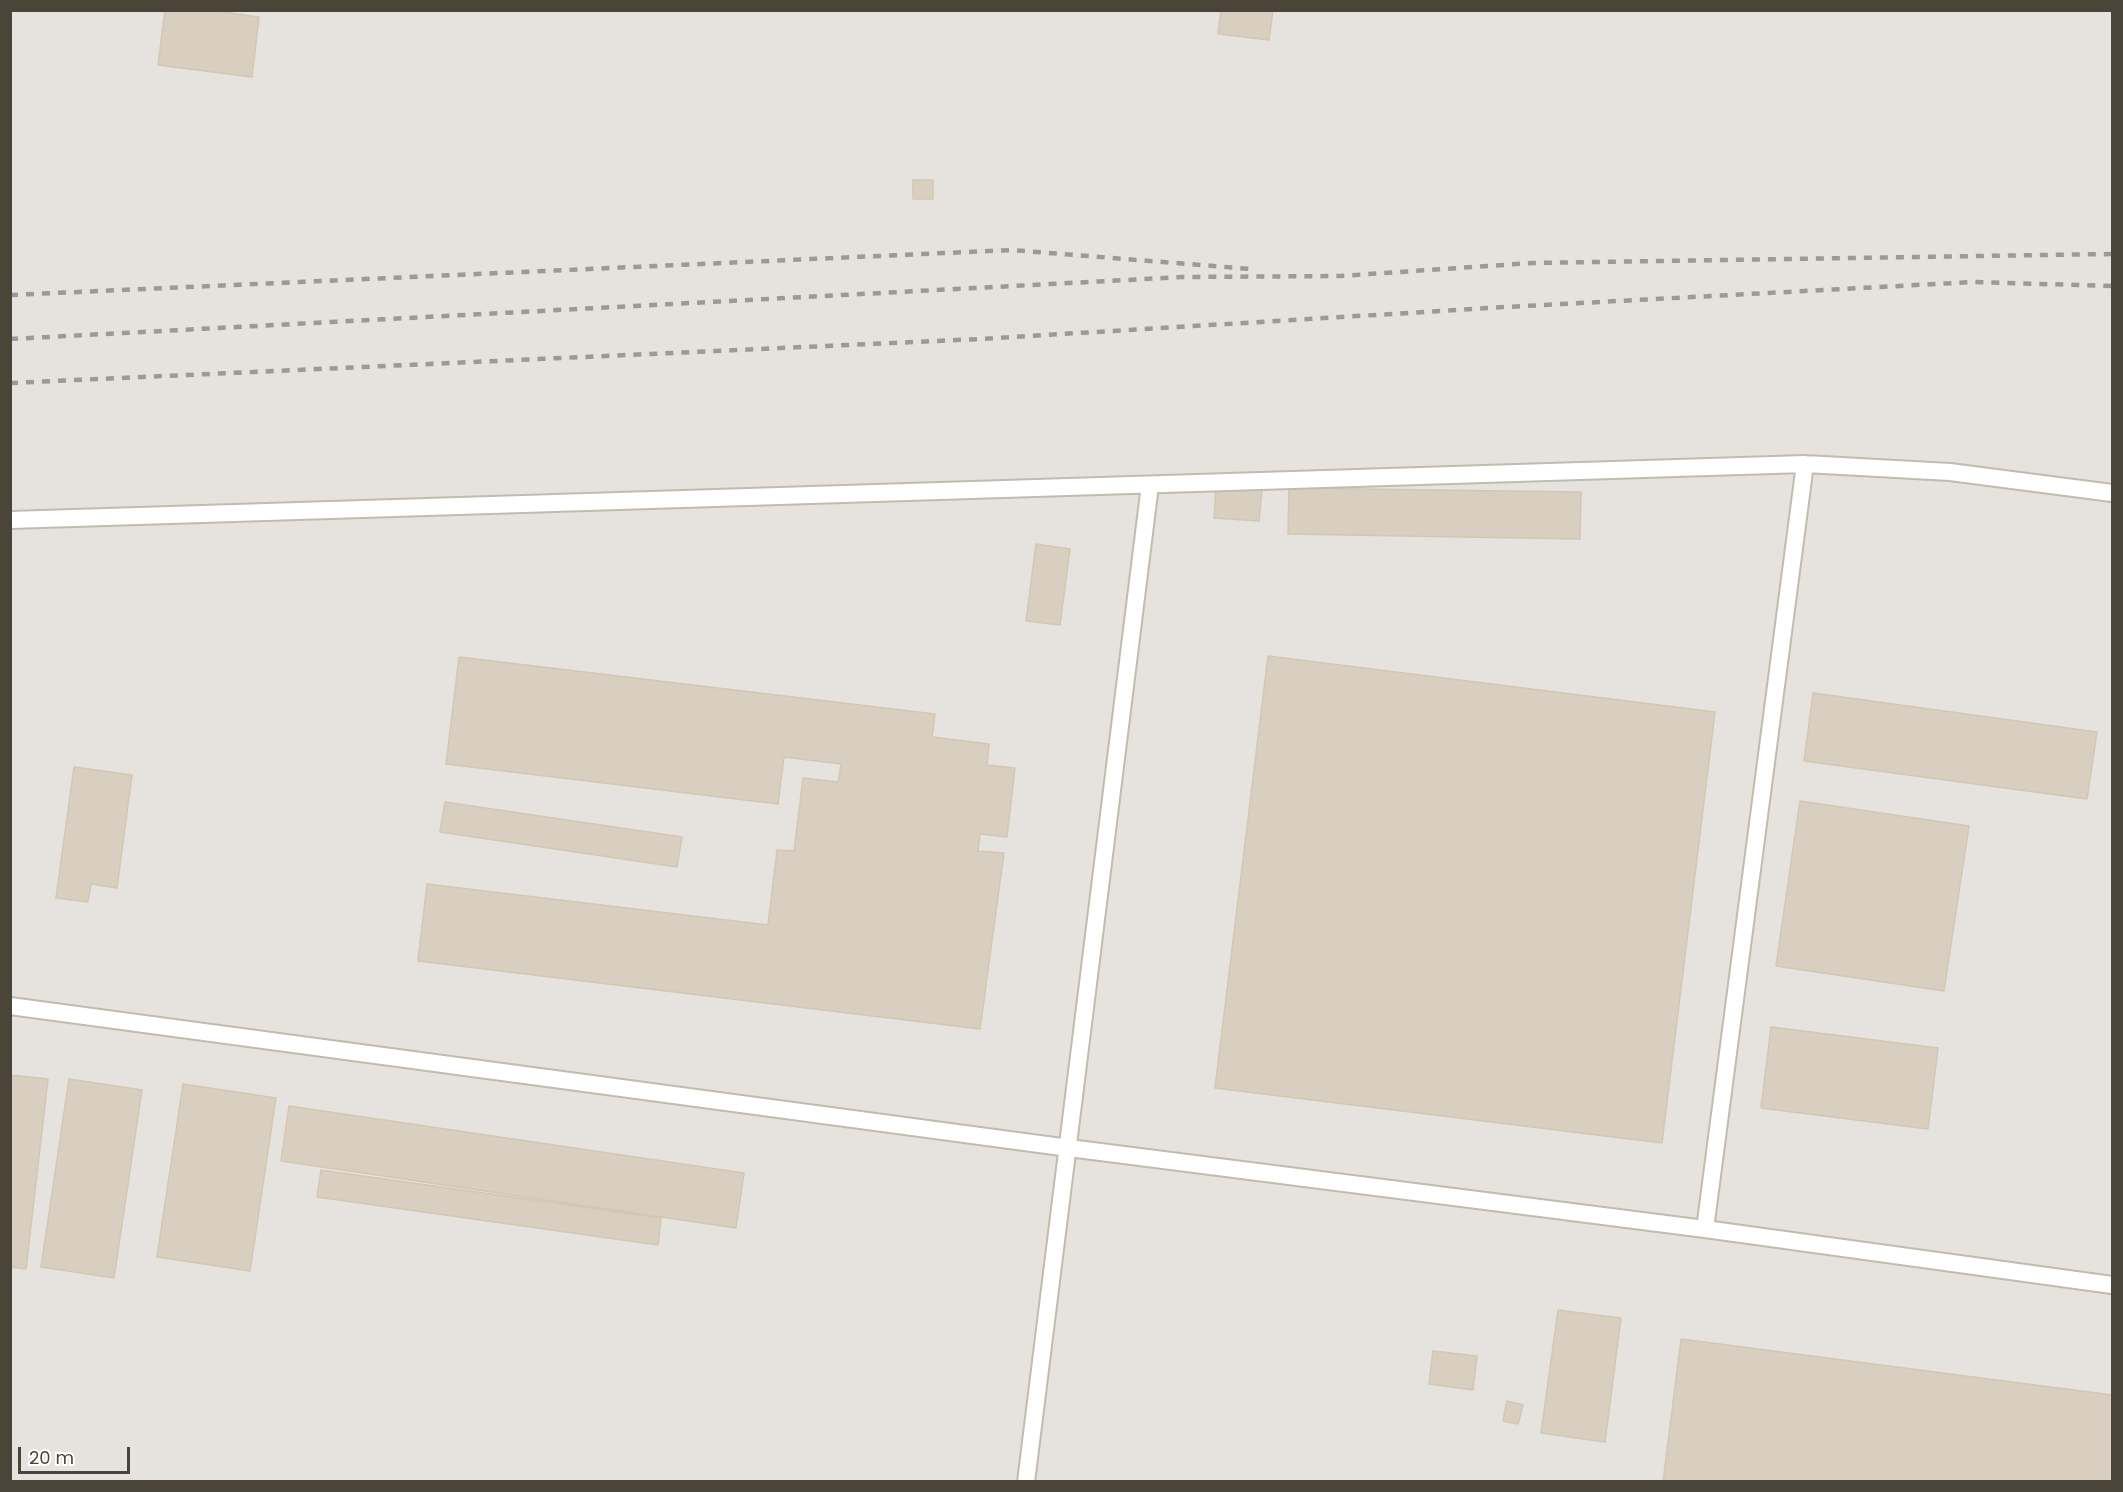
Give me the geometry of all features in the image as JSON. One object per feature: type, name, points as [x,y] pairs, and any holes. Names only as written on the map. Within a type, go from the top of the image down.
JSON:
[{"type":"lane","points":[[1705,1229],[1805,464]]},
{"type":"lane","points":[[10,520],[1805,464],[1950,472],[2112,493]]},
{"type":"lane","points":[[1026,1482],[1150,485]]},
{"type":"lane","points":[[10,1006],[1069,1148],[1705,1229],[2112,1285]]},
{"type":"shaded area","points":[[11,11],[2112,11],[2112,1481],[11,1481]]},
{"type":"building","points":[[165,10],[208,10],[259,17],[252,77],[158,65]]},
{"type":"building","points":[[1221,10],[1273,10],[1269,40],[1218,34]]},
{"type":"building","points":[[913,180],[933,180],[933,199],[913,199]]},
{"type":"building","points":[[1216,487],[1262,490],[1259,521],[1214,518]]},
{"type":"building","points":[[1289,488],[1581,492],[1580,539],[1288,534]]},
{"type":"building","points":[[1036,544],[1070,549],[1060,625],[1026,621]]},
{"type":"building","points":[[1268,656],[1715,712],[1662,1143],[1215,1088]]},
{"type":"building","points":[[459,657],[935,714],[932,737],[989,744],[987,765],[1015,768],[1007,837],[980,834],[978,851],[1004,853],[980,1029],[418,961],[427,884],[768,925],[777,850],[794,851],[803,778],[838,782],[841,764],[784,757],[778,804],[446,764]]},
{"type":"building","points":[[1813,693],[2097,732],[2087,799],[1804,761]]},
{"type":"building","points":[[74,767],[132,775],[117,888],[91,884],[88,902],[56,898]]},
{"type":"building","points":[[1800,801],[1969,826],[1944,991],[1776,966]]},
{"type":"building","points":[[445,802],[682,837],[677,867],[440,832]]},
{"type":"building","points":[[1771,1027],[1938,1048],[1928,1129],[1761,1108]]},
{"type":"building","points":[[10,1075],[48,1079],[26,1269],[10,1267]]},
{"type":"building","points":[[69,1079],[142,1090],[114,1278],[41,1267]]},
{"type":"building","points":[[183,1084],[276,1098],[250,1271],[157,1257]]},
{"type":"building","points":[[289,1106],[744,1173],[736,1228],[281,1161]]},
{"type":"building","points":[[321,1170],[661,1218],[658,1245],[317,1197]]},
{"type":"building","points":[[1558,1310],[1621,1318],[1605,1442],[1541,1433]]},
{"type":"building","points":[[1681,1339],[2112,1395],[2112,1482],[1663,1482]]},
{"type":"building","points":[[1433,1351],[1477,1356],[1473,1390],[1429,1384]]},
{"type":"building","points":[[1507,1401],[1523,1405],[1518,1424],[1503,1421]]},
{"type":"railway","points":[[10,295],[1012,250],[1251,269]]},
{"type":"railway","points":[[10,339],[1183,277],[1340,276],[1532,263],[2112,254]]},
{"type":"railway","points":[[10,383],[980,339],[1506,307],[1973,282],[2112,286]]}]
